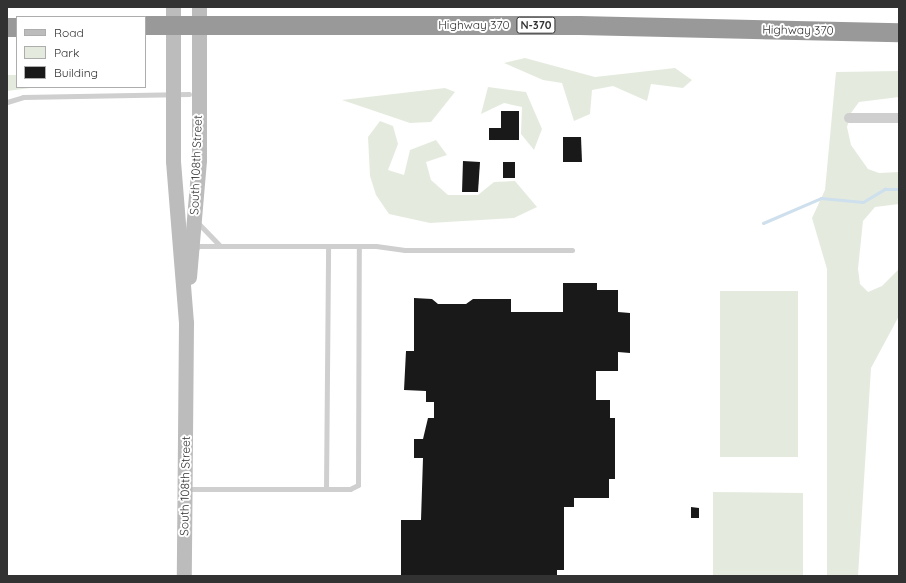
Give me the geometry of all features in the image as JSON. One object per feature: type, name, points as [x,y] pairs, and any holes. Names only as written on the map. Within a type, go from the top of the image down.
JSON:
[{"type":"highway","name":"Highway 370","points":[[146,26],[173,16],[199,16],[899,32]]},
{"type":"street","name":"South 108th Street","points":[[173,16],[173,162],[186,323]]},
{"type":"street","name":"South 108th Street","points":[[184,576],[186,323],[199,160],[199,16]]},
{"type":"street","points":[[849,118],[899,118]]},
{"type":"lane","points":[[7,102],[23,97],[189,94]]},
{"type":"lane","points":[[195,215],[219,246]]},
{"type":"lane","points":[[191,255],[199,246],[359,246],[405,250],[572,250]]},
{"type":"lane","points":[[326,489],[328,246]]},
{"type":"lane","points":[[185,489],[353,488],[360,480],[359,246]]},
{"type":"green space","points":[[525,58],[595,77],[675,68],[692,80],[683,88],[651,84],[647,101],[613,86],[592,90],[590,114],[574,121],[562,83],[543,80],[504,63]]},
{"type":"green space","points":[[899,71],[899,97],[859,102],[851,113],[847,127],[851,145],[868,169],[879,173],[899,172],[899,204],[875,207],[863,221],[858,269],[860,284],[868,292],[882,286],[899,269],[899,316],[871,368],[858,576],[827,576],[827,269],[812,218],[825,190],[836,72]]},
{"type":"green space","points":[[7,75],[16,75],[16,88],[30,88],[7,91]]},
{"type":"green space","points":[[488,87],[526,92],[542,129],[534,150],[521,134],[522,107],[504,103],[481,114]]},
{"type":"green space","points":[[445,88],[455,92],[431,122],[410,123],[342,100]]},
{"type":"green space","points":[[380,121],[393,126],[398,144],[388,170],[404,175],[410,150],[436,140],[447,155],[426,162],[431,180],[448,195],[478,195],[494,182],[515,181],[537,207],[514,218],[430,223],[389,214],[376,195],[370,176],[368,137]]},
{"type":"green space","points":[[720,291],[798,291],[798,457],[720,457]]},
{"type":"green space","points":[[713,492],[803,493],[803,576],[713,576]]},
{"type":"building","points":[[501,111],[519,111],[519,140],[489,140],[489,128],[501,128]]},
{"type":"building","points":[[563,137],[581,137],[582,162],[563,162]]},
{"type":"building","points":[[463,161],[480,162],[478,192],[462,192]]},
{"type":"building","points":[[503,162],[515,162],[515,178],[503,178]]},
{"type":"building","points":[[563,283],[597,283],[597,290],[618,290],[618,312],[630,313],[630,353],[618,352],[618,371],[596,371],[596,400],[610,400],[610,418],[615,418],[615,479],[609,479],[609,498],[574,498],[574,507],[564,507],[564,570],[557,570],[557,576],[401,576],[401,520],[421,520],[423,458],[414,458],[414,439],[423,439],[428,418],[434,418],[434,402],[426,402],[426,391],[404,390],[406,351],[414,351],[414,298],[432,299],[438,304],[466,304],[473,299],[511,299],[511,312],[563,312]]},
{"type":"building","points":[[691,507],[699,508],[699,518],[691,518]]},
{"type":"waterway","points":[[763,223],[821,198],[863,202],[885,189],[899,189]]}]
